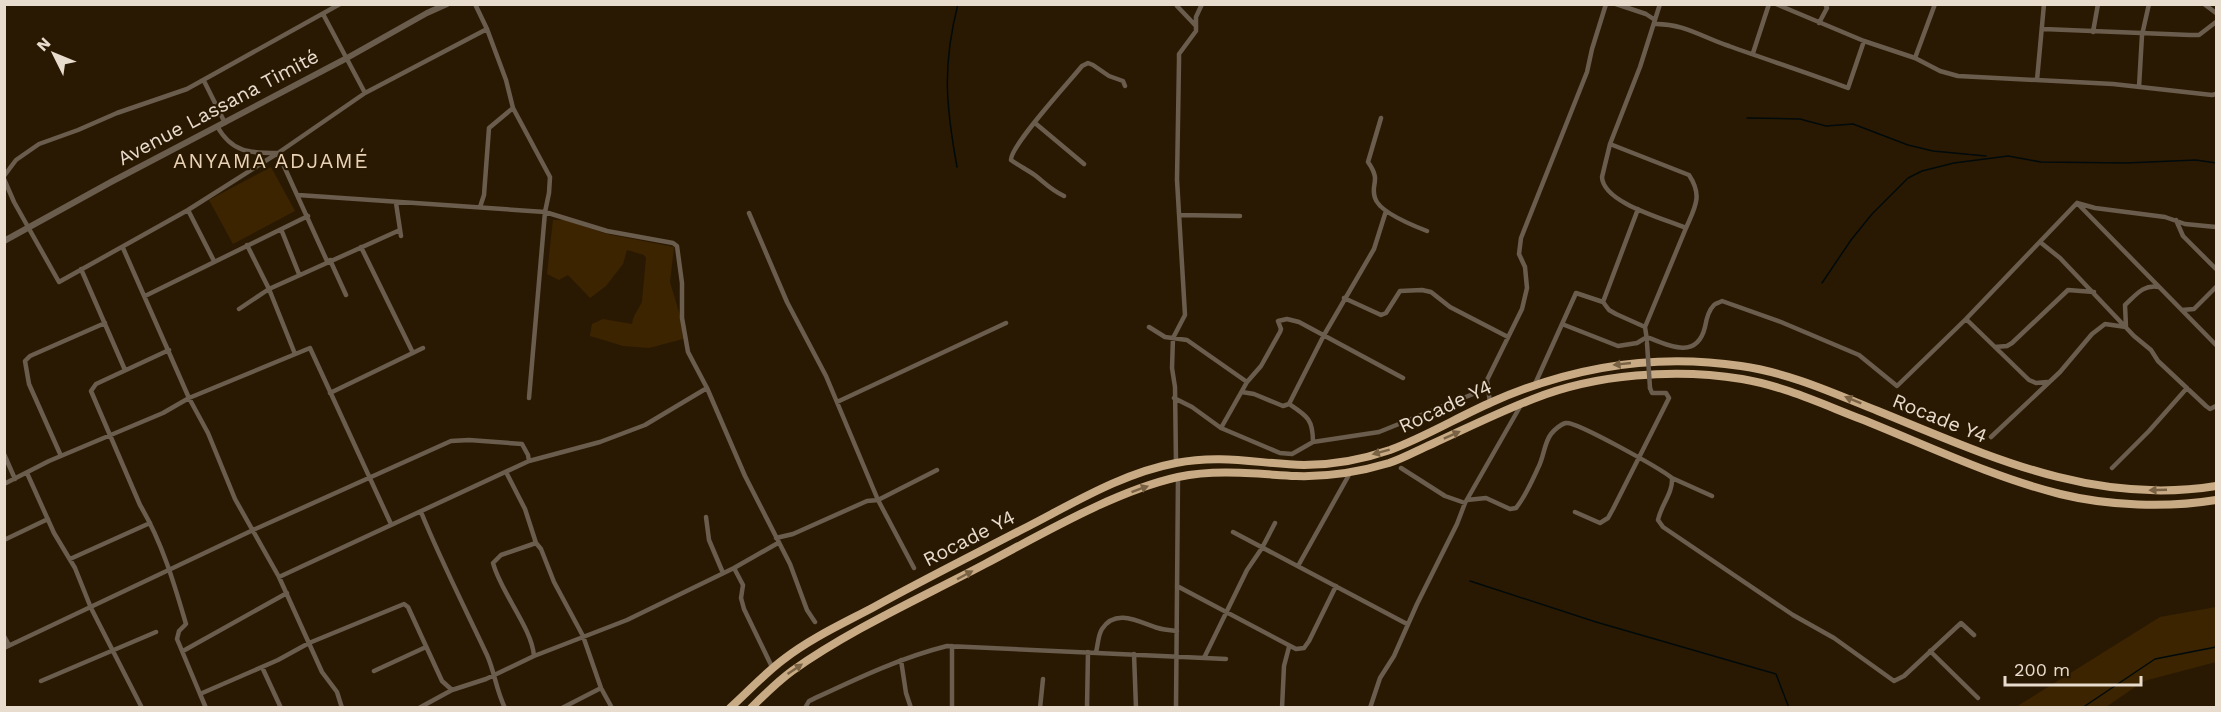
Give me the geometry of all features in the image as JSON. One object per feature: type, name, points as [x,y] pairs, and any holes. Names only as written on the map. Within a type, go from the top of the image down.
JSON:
[{"type":"highway","name":"Rocade Y4","points":[[730,708],[783,659],[835,628],[1010,536],[1137,474],[1176,463],[1240,459],[1306,465],[1345,461],[1390,450],[1535,384],[1606,366],[1683,360],[1742,366],[1809,382],[2007,462],[2063,479],[2099,487],[2147,490],[2217,486]]},
{"type":"highway","name":"Rocade Y4","points":[[751,708],[794,670],[841,640],[1108,502],[1141,488],[1178,477],[1210,473],[1247,472],[1299,476],[1350,473],[1392,462],[1521,404],[1572,387],[1610,379],[1685,373],[1741,379],[1803,396],[1998,474],[2063,495],[2144,504],[2200,503],[2217,500]]},
{"type":"street","points":[[340,4],[204,81],[39,144],[16,160],[4,178],[14,202],[59,282],[188,210],[278,153],[365,93],[487,29]]},
{"type":"street","name":"Avenue Lassana Timité","points":[[4,241],[447,4]]},
{"type":"street","points":[[475,4],[506,80],[513,108],[550,177],[545,212],[530,398]]},
{"type":"street","points":[[1176,463],[1173,338],[1185,315],[1179,215],[1179,54],[1197,28],[1196,17],[1202,4]]},
{"type":"street","points":[[1490,403],[1487,380],[1521,309],[1527,288],[1525,267],[1519,254],[1521,238],[1587,72],[1606,4]]},
{"type":"street","points":[[1616,4],[1646,14],[1654,22],[1688,28],[1727,45],[1848,88],[1864,41]]},
{"type":"street","points":[[1660,4],[1640,67],[1610,144],[1602,182],[1616,197],[1638,209],[1686,228]]},
{"type":"street","points":[[1752,53],[1769,4]]},
{"type":"street","points":[[1776,4],[1864,41],[1958,76],[2217,94]]},
{"type":"street","points":[[1819,23],[1827,8],[1825,4]]},
{"type":"street","points":[[1914,58],[1935,4]]},
{"type":"street","points":[[2037,80],[2044,4]]},
{"type":"street","points":[[2093,32],[2098,4]]},
{"type":"street","points":[[2139,87],[2142,35],[2149,4]]},
{"type":"street","points":[[2204,4],[2217,13]]},
{"type":"street","points":[[1177,6],[1197,28]]},
{"type":"street","points":[[323,14],[365,93]]},
{"type":"street","points":[[2043,29],[2142,35],[2199,34],[2217,22]]},
{"type":"street","points":[[1064,196],[1050,189],[1010,159],[1022,138],[1082,66],[1088,63],[1093,64],[1109,76],[1123,81],[1125,86]]},
{"type":"street","points":[[204,81],[225,123]]},
{"type":"street","points":[[480,207],[484,195],[489,128],[513,108]]},
{"type":"street","points":[[1381,118],[1368,162],[1376,178],[1374,196],[1376,201],[1386,211],[1427,231]]},
{"type":"street","points":[[1035,123],[1084,164]]},
{"type":"street","points":[[217,126],[224,139],[235,147],[260,153],[278,153]]},
{"type":"street","points":[[1575,512],[1596,523],[1604,522],[1613,509],[1669,398],[1666,393],[1652,393],[1650,388],[1646,327],[1697,203],[1696,186],[1689,175],[1610,144]]},
{"type":"street","points":[[278,153],[346,295]]},
{"type":"street","points":[[298,195],[545,212],[597,228],[673,243],[677,246],[682,283],[683,332],[688,352],[707,388],[745,476],[790,564],[807,610],[815,622]]},
{"type":"street","points":[[396,203],[401,236]]},
{"type":"street","points":[[2077,203],[2095,208],[2165,217],[2217,227]]},
{"type":"street","points":[[1562,324],[1618,346],[1647,340],[1686,348],[1697,344],[1712,308],[1722,301],[1781,322],[1859,355],[1897,386],[1966,319],[2077,203]]},
{"type":"street","points":[[2077,203],[2217,345]]},
{"type":"street","points":[[1603,302],[1638,209]]},
{"type":"street","points":[[188,210],[214,261]]},
{"type":"street","points":[[1242,392],[1254,394],[1283,406],[1289,404],[1344,298],[1374,249],[1386,211]]},
{"type":"street","points":[[749,213],[787,302],[826,376],[878,500],[914,568]]},
{"type":"street","points":[[1179,215],[1239,216]]},
{"type":"street","points":[[145,296],[308,216]]},
{"type":"street","points":[[2176,220],[2183,236],[2217,268]]},
{"type":"street","points":[[281,230],[299,274]]},
{"type":"street","points":[[239,309],[299,274],[400,230]]},
{"type":"street","points":[[2040,242],[2094,292],[2206,406],[2210,409],[2217,406]]},
{"type":"street","points":[[247,244],[270,289],[295,354]]},
{"type":"street","points":[[123,248],[189,398],[208,433],[235,499],[279,577],[322,672],[337,692],[342,708]]},
{"type":"street","points":[[361,248],[413,353]]},
{"type":"street","points":[[81,269],[126,370]]},
{"type":"street","points":[[2126,327],[2125,305],[2143,289],[2152,286],[2159,287]]},
{"type":"street","points":[[2182,310],[2194,309],[2217,288]]},
{"type":"street","points":[[1995,347],[2012,343],[2068,290],[2094,292]]},
{"type":"street","points":[[1344,298],[1381,315],[1386,313],[1400,291],[1431,292],[1450,307],[1508,337]]},
{"type":"street","points":[[1535,384],[1576,292],[1603,302],[1609,310],[1646,327]]},
{"type":"street","points":[[1966,319],[2029,380],[2036,383],[2047,382]]},
{"type":"street","points":[[1221,428],[1247,382],[1261,366],[1280,332],[1278,321],[1292,320],[1403,378]]},
{"type":"street","points":[[61,456],[29,384],[25,361],[30,356],[105,323]]},
{"type":"street","points":[[837,402],[1006,323]]},
{"type":"street","points":[[1991,438],[2060,372],[2092,334],[2105,324],[2126,327]]},
{"type":"street","points":[[1149,327],[1165,337],[1187,340],[1247,382]]},
{"type":"street","points":[[4,484],[61,456],[163,413],[189,398],[310,348],[391,524]]},
{"type":"street","points":[[330,393],[423,348]]},
{"type":"street","points":[[169,350],[96,384],[91,391],[140,506],[170,569],[186,624],[179,632],[177,639],[206,708]]},
{"type":"street","points":[[279,577],[529,461],[593,445],[645,424],[707,388]]},
{"type":"street","points":[[1174,399],[1192,406],[1221,428],[1280,453],[1292,454],[1313,441],[1379,432],[1488,388]]},
{"type":"street","points":[[2112,468],[2187,388]]},
{"type":"street","points":[[1289,404],[1308,417],[1313,429],[1313,441]]},
{"type":"street","points":[[1370,708],[1380,678],[1394,656],[1466,501],[1521,404]]},
{"type":"street","points":[[1401,468],[1445,496],[1466,501],[1486,498],[1510,509],[1516,508],[1538,468],[1552,433],[1566,423],[1592,432],[1672,478],[1712,496]]},
{"type":"street","points":[[4,636],[7,646],[251,531],[451,441],[522,444],[529,461]]},
{"type":"street","points":[[4,454],[15,479]]},
{"type":"street","points":[[419,708],[452,690],[493,676],[534,656],[619,623],[734,568],[777,540],[867,501],[878,500],[937,470]]},
{"type":"street","points":[[506,472],[525,509],[536,543],[583,636],[601,688],[612,708]]},
{"type":"street","points":[[27,473],[48,519],[80,578],[91,608],[142,708]]},
{"type":"street","points":[[1298,566],[1350,473]]},
{"type":"street","points":[[1176,708],[1178,477]]},
{"type":"street","points":[[1672,478],[1671,487],[1659,513],[1659,524],[1793,615],[1834,638],[1894,681],[1904,676],[1960,623],[1974,635]]},
{"type":"street","points":[[421,512],[440,558],[487,656],[497,693],[505,708]]},
{"type":"street","points":[[706,517],[709,540],[723,573]]},
{"type":"street","points":[[4,540],[48,519]]},
{"type":"street","points":[[70,559],[150,523]]},
{"type":"street","points":[[1204,658],[1247,570],[1263,548],[1275,523]]},
{"type":"street","points":[[1233,532],[1407,624]]},
{"type":"street","points":[[534,656],[522,622],[512,606],[493,563],[501,555],[536,543]]},
{"type":"street","points":[[734,568],[743,585],[741,598],[744,609],[773,669]]},
{"type":"street","points":[[1177,586],[1288,647],[1296,649],[1304,648],[1336,586]]},
{"type":"street","points":[[183,651],[286,593]]},
{"type":"street","points":[[200,694],[262,667],[309,643],[404,604],[408,607],[442,681],[452,690]]},
{"type":"street","points":[[1096,652],[1100,631],[1107,624],[1119,619],[1138,619],[1159,628],[1177,631]]},
{"type":"street","points":[[41,681],[156,632]]},
{"type":"street","points":[[805,708],[809,701],[901,660],[934,649],[952,646],[1226,659]]},
{"type":"street","points":[[952,646],[952,708]]},
{"type":"street","points":[[374,671],[426,647]]},
{"type":"street","points":[[1282,708],[1284,666],[1288,647]]},
{"type":"street","points":[[1930,651],[1978,698]]},
{"type":"street","points":[[1088,652],[1088,708]]},
{"type":"street","points":[[1134,654],[1136,708]]},
{"type":"street","points":[[901,660],[906,693],[911,708]]},
{"type":"street","points":[[262,667],[281,708]]},
{"type":"street","points":[[1040,708],[1043,679]]},
{"type":"street","points":[[562,708],[601,688]]},
{"type":"shaded area","points":[[271,167],[295,211],[233,244],[209,200]]},
{"type":"shaded area","points":[[553,220],[566,220],[607,234],[674,247],[670,282],[681,319],[683,339],[649,348],[623,346],[590,336],[592,324],[603,319],[632,324],[642,301],[646,258],[644,255],[627,250],[623,264],[606,286],[590,298],[568,275],[559,280],[547,274]]},
{"type":"shaded area","points":[[2216,607],[2216,662],[2144,681],[2106,707],[2016,707],[2160,617]]},
{"type":"waterway","points":[[957,167],[950,125],[947,86],[950,47],[958,4]]},
{"type":"waterway","points":[[1747,118],[1800,119],[1826,126],[1853,124],[1908,145],[1933,151],[1986,156]]},
{"type":"waterway","points":[[1822,283],[1872,214],[1908,178],[1922,171],[1954,163],[2008,156],[2041,162],[2126,163],[2196,160],[2216,163]]},
{"type":"waterway","points":[[1470,581],[1596,622],[1776,674],[1789,708]]},
{"type":"waterway","points":[[2082,708],[2155,659],[2216,647]]},
{"type":"district","name":"ANYAMA ADJAMÉ","points":[[271,161]]}]
